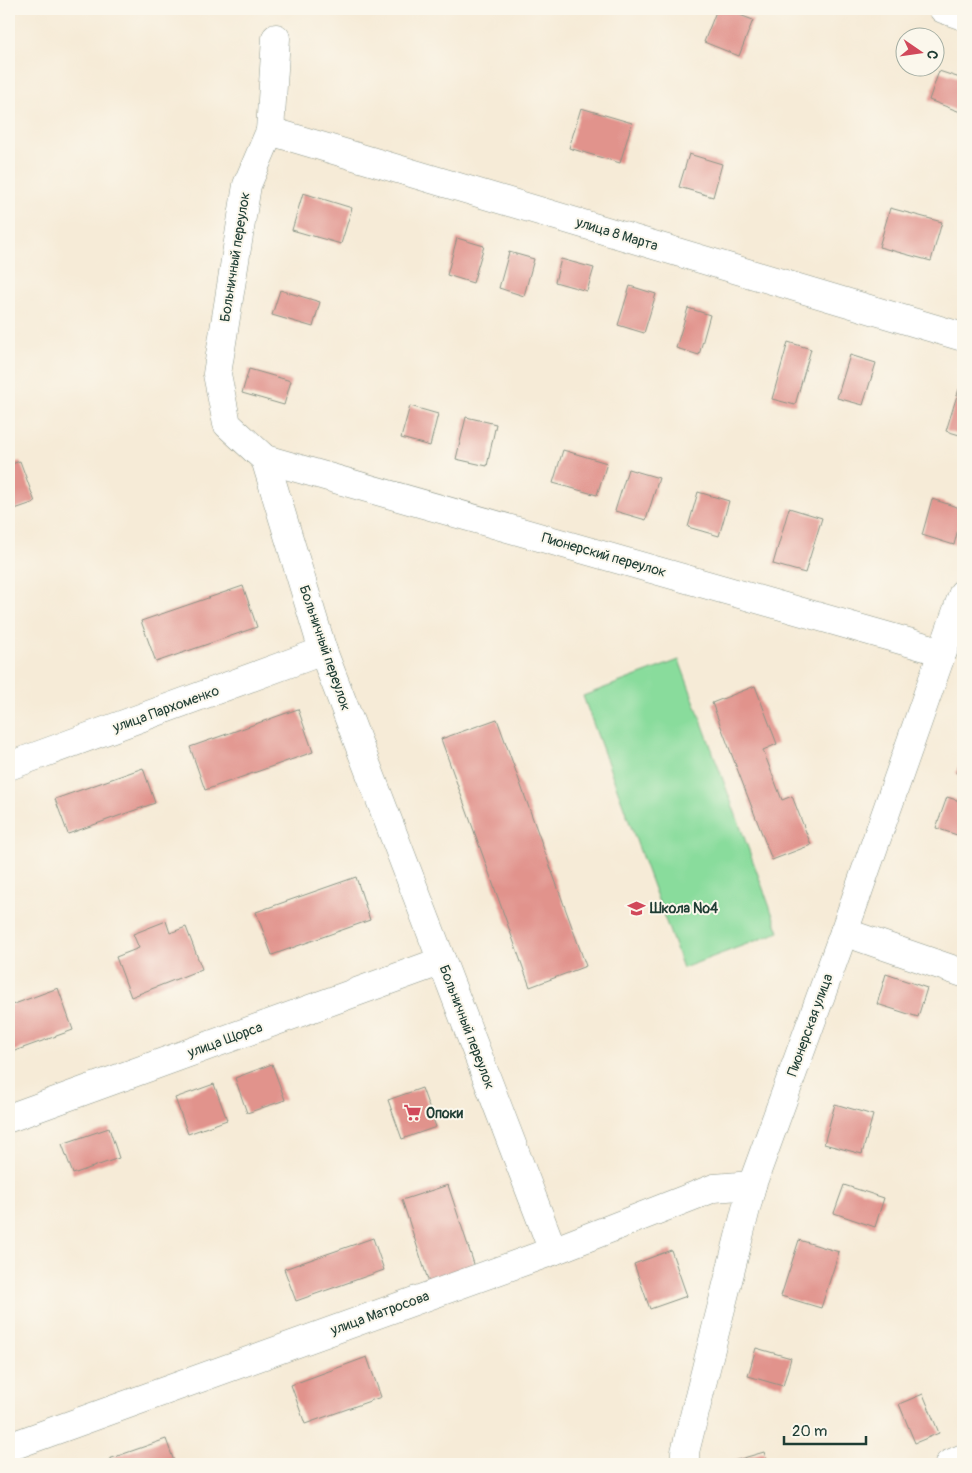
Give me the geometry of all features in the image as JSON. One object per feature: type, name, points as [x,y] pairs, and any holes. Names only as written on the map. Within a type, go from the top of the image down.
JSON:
[{"type":"street","points":[[943,9],[963,16]]},
{"type":"street","name":"Больничный переулок","points":[[276,38],[270,131],[248,185],[216,374],[227,424],[265,459],[323,651],[553,1251]]},
{"type":"street","name":"улица 8 Марта","points":[[270,131],[963,337]]},
{"type":"street","name":"Пионерский переулок","points":[[265,459],[943,652]]},
{"type":"street","name":"Пионерская улица","points":[[685,1464],[686,1452],[752,1185],[844,932],[963,593]]},
{"type":"street","name":"улица Пархоменко","points":[[9,766],[323,651]]},
{"type":"street","points":[[844,932],[963,973]]},
{"type":"street","name":"улица Щорса","points":[[9,1118],[442,962]]},
{"type":"street","name":"улица Матросова","points":[[9,1447],[553,1251],[714,1188],[752,1185]]},
{"type":"street","points":[[949,1464],[963,1458]]},
{"type":"green space","points":[[679,660],[779,932],[683,968],[583,696]]},
{"type":"building","points":[[717,9],[724,9],[753,20],[739,56],[704,42]]},
{"type":"building","points":[[944,73],[963,79],[963,113],[929,100],[937,78],[944,78]]},
{"type":"building","points":[[581,108],[632,123],[620,163],[569,148]]},
{"type":"building","points":[[689,154],[722,164],[713,197],[679,187]]},
{"type":"building","points":[[303,193],[352,208],[341,244],[292,230]]},
{"type":"building","points":[[890,208],[942,222],[931,261],[879,247]]},
{"type":"building","points":[[457,238],[484,246],[473,283],[447,275]]},
{"type":"building","points":[[509,252],[534,259],[524,296],[499,288]]},
{"type":"building","points":[[561,259],[594,268],[587,291],[555,282]]},
{"type":"building","points":[[630,286],[656,294],[644,333],[618,325]]},
{"type":"building","points":[[280,290],[320,302],[313,327],[272,315]]},
{"type":"building","points":[[688,308],[710,315],[699,355],[676,348]]},
{"type":"building","points":[[788,342],[811,349],[795,405],[772,399]]},
{"type":"building","points":[[850,355],[876,363],[863,405],[837,398]]},
{"type":"building","points":[[249,369],[291,381],[284,405],[242,393]]},
{"type":"building","points":[[959,389],[963,390],[963,436],[946,431]]},
{"type":"building","points":[[410,406],[438,414],[430,446],[401,438]]},
{"type":"building","points":[[466,417],[496,424],[487,466],[456,459]]},
{"type":"building","points":[[563,450],[607,463],[597,495],[553,483]]},
{"type":"building","points":[[20,461],[35,502],[9,511],[9,465]]},
{"type":"building","points":[[628,469],[659,478],[646,520],[615,511]]},
{"type":"building","points":[[698,492],[729,501],[719,536],[688,527]]},
{"type":"building","points":[[932,499],[963,509],[954,545],[922,535]]},
{"type":"building","points":[[789,508],[822,518],[805,573],[773,564]]},
{"type":"building","points":[[243,586],[257,627],[156,662],[141,621]]},
{"type":"building","points":[[755,686],[777,744],[763,750],[782,800],[792,796],[811,845],[772,860],[712,703]]},
{"type":"building","points":[[298,709],[313,752],[205,790],[190,747]]},
{"type":"building","points":[[497,719],[586,966],[530,987],[441,739]]},
{"type":"building","points":[[963,754],[963,776],[956,773]]},
{"type":"building","points":[[143,768],[155,803],[68,834],[55,799]]},
{"type":"building","points":[[947,797],[963,802],[963,837],[936,828]]},
{"type":"building","points":[[356,877],[370,920],[272,955],[256,912]]},
{"type":"building","points":[[166,921],[170,933],[186,927],[202,969],[131,997],[116,957],[139,948],[133,934]]},
{"type":"building","points":[[886,974],[927,988],[918,1017],[877,1004]]},
{"type":"building","points":[[58,988],[73,1030],[9,1053],[9,1006]]},
{"type":"building","points":[[272,1064],[285,1100],[247,1113],[235,1078]]},
{"type":"building","points":[[214,1084],[227,1120],[188,1134],[175,1098]]},
{"type":"building","name":"Опоки","points":[[422,1088],[436,1127],[402,1139],[388,1100]]},
{"type":"building","points":[[835,1104],[873,1115],[862,1154],[824,1144]]},
{"type":"building","points":[[109,1128],[119,1158],[73,1174],[62,1144]]},
{"type":"building","points":[[448,1185],[476,1270],[430,1286],[402,1200]]},
{"type":"building","points":[[844,1185],[884,1198],[875,1227],[834,1213]]},
{"type":"building","points":[[373,1238],[384,1270],[296,1301],[284,1269]]},
{"type":"building","points":[[799,1240],[839,1252],[821,1308],[781,1296]]},
{"type":"building","points":[[671,1250],[687,1296],[650,1309],[634,1264]]},
{"type":"building","points":[[756,1348],[791,1358],[783,1386],[748,1376]]},
{"type":"building","points":[[367,1357],[381,1397],[305,1424],[291,1385]]},
{"type":"building","points":[[923,1394],[939,1433],[915,1443],[899,1404]]},
{"type":"building","points":[[166,1439],[175,1464],[111,1464],[109,1459]]},
{"type":"building","points":[[764,1452],[768,1464],[730,1464],[730,1462]]},
{"type":"place","name":"Школа №4","points":[[636,908]]},
{"type":"place","name":"Опоки","points":[[412,1113]]}]
